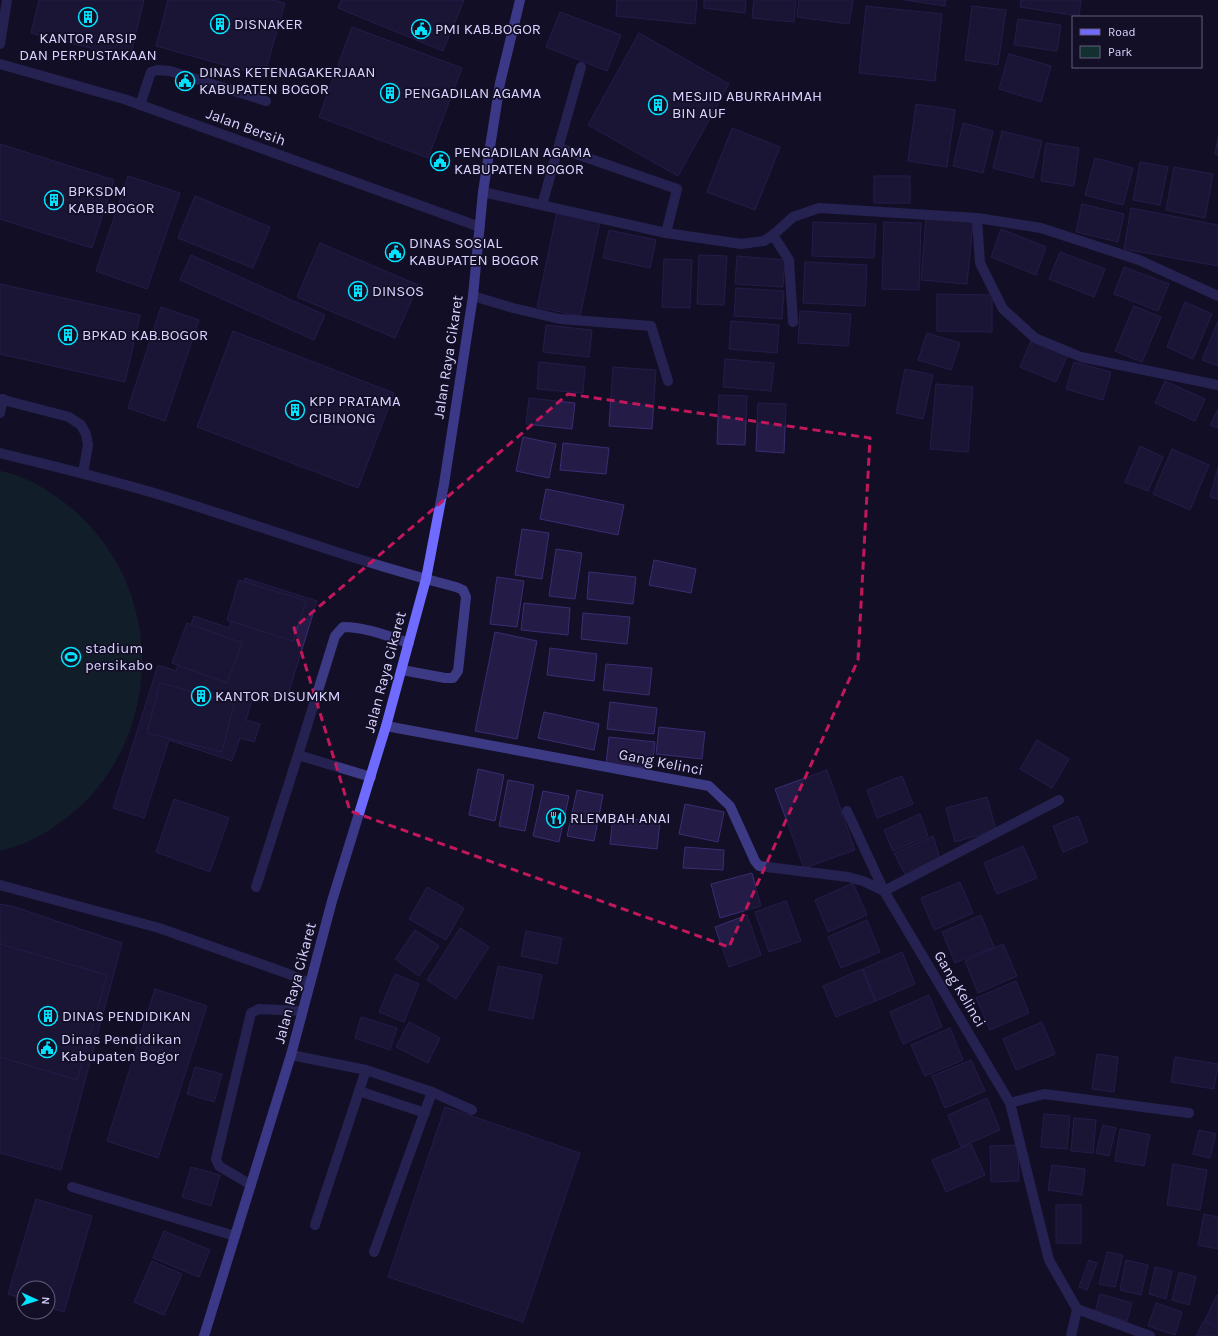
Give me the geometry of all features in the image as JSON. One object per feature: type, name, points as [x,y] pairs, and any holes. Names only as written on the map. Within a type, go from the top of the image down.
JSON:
[{"type":"main road","name":"Jalan Raya Cikaret","points":[[204,1336],[291,1054],[332,901],[386,726],[426,579],[444,484],[473,296],[483,192],[500,83],[520,0]]},
{"type":"street","points":[[0,44],[7,0]]},
{"type":"street","name":"Jalan Bersih","points":[[0,64],[124,99],[480,227]]},
{"type":"street","points":[[542,205],[581,67]]},
{"type":"street","points":[[140,105],[151,72],[157,70],[170,71],[266,101]]},
{"type":"street","points":[[558,148],[677,189],[666,233]]},
{"type":"street","points":[[483,192],[666,233],[741,244],[764,241],[773,236],[793,217],[819,208],[976,218],[1040,228],[1139,260],[1218,296]]},
{"type":"street","points":[[976,218],[980,264],[1003,309],[1035,338],[1081,358],[1218,385]]},
{"type":"street","points":[[773,236],[789,260],[793,322]]},
{"type":"street","points":[[473,296],[513,308],[560,319],[651,326],[668,381]]},
{"type":"street","points":[[0,413],[1,399],[69,417],[81,425],[86,434],[88,445],[83,473]]},
{"type":"street","points":[[0,453],[83,473],[166,496],[463,590],[466,597],[458,671],[453,678],[445,678],[402,670]]},
{"type":"street","points":[[256,887],[335,636],[343,627],[354,627],[384,635],[409,644]]},
{"type":"street","name":"Gang Kelinci","points":[[386,726],[708,786],[730,806],[755,861],[759,866],[848,876],[884,891]]},
{"type":"street","points":[[298,755],[371,777]]},
{"type":"street","points":[[884,891],[1059,800]]},
{"type":"street","name":"Gang Kelinci","points":[[847,811],[884,891],[1010,1103],[1049,1260],[1077,1309]]},
{"type":"street","points":[[0,885],[159,928],[286,972],[310,983]]},
{"type":"street","points":[[251,1185],[219,1166],[216,1158],[251,1013],[259,1009],[302,1011]]},
{"type":"street","points":[[291,1054],[366,1070],[432,1092],[472,1110]]},
{"type":"street","points":[[315,1225],[366,1070]]},
{"type":"street","points":[[359,1091],[425,1113]]},
{"type":"street","points":[[374,1252],[432,1092]]},
{"type":"street","points":[[1010,1103],[1044,1094],[1189,1113]]},
{"type":"street","points":[[72,1187],[235,1236]]},
{"type":"street","points":[[1071,1336],[1077,1309],[1150,1336]]},
{"type":"highlighted area","points":[[568,394],[870,438],[858,660],[729,947],[350,811],[294,628]]},
{"type":"green space","name":"stadium persikabo","points":[[0,471],[24,478],[36,484],[69,506],[87,523],[112,555],[130,591],[140,629],[142,668],[137,707],[124,745],[104,779],[76,810],[55,826],[27,842],[0,851]]},
{"type":"building","name":"KANTOR ARSIP DAN PERPUSTAKAAN","points":[[39,0],[144,0],[130,58],[31,33]]},
{"type":"building","name":"DISNAKER","points":[[168,0],[274,0],[285,3],[264,76],[156,46]]},
{"type":"building","name":"PMI KAB.BOGOR","points":[[341,0],[464,0],[443,51],[338,8]]},
{"type":"building","points":[[617,0],[697,0],[695,24],[616,16]]},
{"type":"building","points":[[704,0],[746,0],[745,13],[704,8]]},
{"type":"building","points":[[754,0],[796,0],[794,22],[752,18]]},
{"type":"building","points":[[799,0],[853,0],[849,24],[797,17]]},
{"type":"building","points":[[905,0],[946,0],[945,6]]},
{"type":"building","points":[[1021,0],[1081,0],[1079,16],[1020,7]]},
{"type":"building","points":[[866,6],[942,14],[935,81],[859,73]]},
{"type":"building","points":[[972,6],[1006,10],[998,65],[965,60]]},
{"type":"building","points":[[560,12],[621,35],[607,71],[546,47]]},
{"type":"building","points":[[1018,19],[1061,25],[1057,51],[1014,45]]},
{"type":"building","name":"PENGADILAN AGAMA","points":[[352,27],[462,68],[428,158],[319,117]]},
{"type":"building","name":"MESJID ABURRAHMAH BIN AUF","points":[[639,33],[729,84],[678,176],[588,125]]},
{"type":"building","points":[[1009,54],[1051,66],[1041,102],[999,89]]},
{"type":"building","points":[[916,104],[955,110],[947,167],[908,161]]},
{"type":"building","points":[[963,123],[993,131],[983,173],[953,166]]},
{"type":"building","points":[[732,128],[780,147],[755,210],[707,192]]},
{"type":"building","points":[[1002,131],[1042,141],[1033,178],[993,168]]},
{"type":"building","points":[[1218,137],[1218,155],[1215,154]]},
{"type":"building","points":[[1046,143],[1079,148],[1074,186],[1041,181]]},
{"type":"building","name":"BPKSDM KABB.BOGOR","points":[[0,144],[114,180],[92,248],[0,219]]},
{"type":"building","points":[[1095,158],[1133,168],[1123,205],[1085,195]]},
{"type":"building","points":[[1140,162],[1168,167],[1160,205],[1133,200]]},
{"type":"building","points":[[1174,167],[1213,174],[1205,218],[1166,210]]},
{"type":"building","points":[[128,176],[180,193],[147,289],[96,271]]},
{"type":"building","points":[[874,176],[910,176],[910,203],[874,203]]},
{"type":"building","points":[[195,196],[270,227],[253,268],[178,238]]},
{"type":"building","points":[[1082,204],[1124,214],[1118,242],[1076,232]]},
{"type":"building","points":[[1131,208],[1218,225],[1218,266],[1124,249]]},
{"type":"building","points":[[557,212],[600,222],[580,316],[537,307]]},
{"type":"building","points":[[926,218],[973,222],[967,284],[921,280]]},
{"type":"building","points":[[813,222],[876,224],[874,258],[812,256]]},
{"type":"building","points":[[884,222],[921,223],[919,290],[882,289]]},
{"type":"building","points":[[1001,229],[1046,247],[1036,275],[991,257]]},
{"type":"building","points":[[609,230],[656,240],[650,268],[603,258]]},
{"type":"building","name":"DINSOS","points":[[320,243],[418,285],[395,338],[297,297]]},
{"type":"building","points":[[1060,252],[1105,269],[1094,297],[1049,279]]},
{"type":"building","points":[[191,255],[325,315],[314,340],[180,280]]},
{"type":"building","points":[[699,255],[727,256],[724,305],[697,304]]},
{"type":"building","points":[[737,256],[785,260],[783,287],[735,284]]},
{"type":"building","points":[[664,259],[692,260],[690,308],[662,307]]},
{"type":"building","points":[[805,262],[867,265],[865,306],[803,303]]},
{"type":"building","points":[[1124,267],[1169,284],[1158,311],[1114,294]]},
{"type":"building","name":"BPKAD KAB.BOGOR","points":[[0,284],[140,315],[125,382],[0,354]]},
{"type":"building","points":[[736,288],[784,291],[782,319],[734,316]]},
{"type":"building","points":[[937,294],[992,295],[992,332],[937,331]]},
{"type":"building","points":[[1185,302],[1212,314],[1193,359],[1167,347]]},
{"type":"building","points":[[1134,306],[1161,317],[1142,362],[1115,351]]},
{"type":"building","points":[[161,307],[199,320],[165,421],[128,408]]},
{"type":"building","points":[[800,311],[851,314],[848,346],[798,343]]},
{"type":"building","points":[[731,321],[779,325],[777,353],[729,349]]},
{"type":"building","points":[[1218,321],[1218,366],[1202,360]]},
{"type":"building","points":[[546,325],[592,330],[589,357],[543,352]]},
{"type":"building","name":"KPP PRATAMA CIBINONG","points":[[233,331],[394,393],[358,488],[197,427]]},
{"type":"building","points":[[927,333],[960,343],[951,370],[918,360]]},
{"type":"building","points":[[1031,341],[1067,356],[1056,382],[1020,367]]},
{"type":"building","points":[[725,359],[774,363],[771,391],[723,387]]},
{"type":"building","points":[[539,362],[585,367],[583,393],[537,389]]},
{"type":"building","points":[[1074,362],[1111,372],[1103,400],[1066,389]]},
{"type":"building","points":[[613,367],[656,370],[652,429],[609,426]]},
{"type":"building","points":[[905,369],[933,375],[923,419],[896,413]]},
{"type":"building","points":[[1165,381],[1205,399],[1195,421],[1155,403]]},
{"type":"building","points":[[936,384],[973,387],[968,452],[930,449]]},
{"type":"building","points":[[719,395],[747,396],[745,445],[717,444]]},
{"type":"building","points":[[529,398],[575,403],[572,429],[526,424]]},
{"type":"building","points":[[758,403],[786,404],[784,453],[756,451]]},
{"type":"building","points":[[1218,409],[1218,428],[1210,425]]},
{"type":"building","points":[[523,437],[556,444],[549,478],[516,471]]},
{"type":"building","points":[[563,443],[609,448],[606,474],[560,470]]},
{"type":"building","points":[[1140,446],[1163,457],[1148,491],[1125,482]]},
{"type":"building","points":[[1172,449],[1209,465],[1190,510],[1153,494]]},
{"type":"building","points":[[1218,467],[1218,499],[1210,497]]},
{"type":"building","points":[[546,489],[624,505],[618,535],[540,519]]},
{"type":"building","points":[[522,529],[549,533],[542,579],[515,575]]},
{"type":"building","points":[[556,549],[582,553],[575,599],[549,596]]},
{"type":"building","points":[[654,560],[696,569],[691,593],[649,585]]},
{"type":"building","points":[[589,572],[636,577],[633,604],[587,599]]},
{"type":"building","points":[[497,577],[524,581],[517,627],[490,624]]},
{"type":"building","name":"KANTOR DISUMKM","points":[[245,578],[317,601],[286,701],[255,691],[246,720],[260,724],[254,742],[240,738],[232,761],[169,740],[144,818],[113,808],[158,665],[176,671],[194,616],[229,628]]},
{"type":"building","points":[[239,580],[306,601],[293,641],[227,620]]},
{"type":"building","points":[[524,603],[570,608],[568,635],[521,630]]},
{"type":"building","points":[[583,613],[630,617],[627,644],[581,639]]},
{"type":"building","points":[[187,623],[242,643],[227,683],[172,663]]},
{"type":"building","points":[[495,632],[537,641],[517,739],[475,731]]},
{"type":"building","points":[[550,648],[597,654],[594,681],[547,675]]},
{"type":"building","points":[[606,664],[652,668],[649,695],[603,690]]},
{"type":"building","points":[[160,683],[234,703],[222,752],[147,733]]},
{"type":"building","points":[[610,702],[657,708],[654,734],[607,729]]},
{"type":"building","points":[[544,712],[599,724],[594,750],[538,738]]},
{"type":"building","points":[[659,727],[705,732],[702,759],[656,754]]},
{"type":"building","points":[[609,737],[655,742],[652,769],[606,764]]},
{"type":"building","points":[[1037,740],[1069,759],[1052,788],[1020,769]]},
{"type":"building","points":[[478,769],[504,775],[495,821],[469,815]]},
{"type":"building","points":[[827,770],[855,850],[804,868],[775,789]]},
{"type":"building","points":[[902,776],[913,804],[877,818],[867,790]]},
{"type":"building","points":[[508,780],[534,785],[525,831],[499,826]]},
{"type":"building","points":[[577,790],[603,795],[594,841],[567,836]]},
{"type":"building","points":[[543,791],[569,796],[559,842],[533,836]]},
{"type":"building","points":[[987,797],[996,830],[955,842],[946,808]]},
{"type":"building","points":[[174,799],[229,818],[210,872],[156,852]]},
{"type":"building","points":[[685,804],[724,812],[718,842],[679,834]]},
{"type":"building","points":[[920,814],[928,836],[893,851],[884,830]]},
{"type":"building","points":[[1078,816],[1088,842],[1063,852],[1053,826]]},
{"type":"building","points":[[613,817],[660,822],[657,849],[610,844]]},
{"type":"building","points":[[933,836],[940,859],[906,876],[894,853]]},
{"type":"building","points":[[1023,846],[1037,878],[997,894],[984,863]]},
{"type":"building","points":[[685,847],[724,850],[723,870],[683,868]]},
{"type":"building","points":[[752,873],[761,906],[720,918],[711,884]]},
{"type":"building","points":[[960,882],[973,913],[934,930],[921,898]]},
{"type":"building","points":[[853,883],[867,915],[828,932],[815,900]]},
{"type":"building","points":[[427,887],[464,908],[446,940],[409,919]]},
{"type":"building","points":[[786,901],[801,941],[769,952],[755,912]]},
{"type":"building","name":"Dinas Pendidikan Kabupaten Bogor","points":[[0,904],[15,907],[122,943],[61,1170],[0,1153]]},
{"type":"building","points":[[747,915],[761,955],[729,967],[715,927]]},
{"type":"building","points":[[981,915],[994,947],[955,963],[942,932]]},
{"type":"building","points":[[867,920],[880,952],[841,968],[828,937]]},
{"type":"building","points":[[460,928],[489,947],[456,999],[427,980]]},
{"type":"building","points":[[415,930],[439,946],[419,976],[395,959]]},
{"type":"building","points":[[526,931],[562,938],[557,964],[521,956]]},
{"type":"building","name":"DINAS PENDIDIKAN","points":[[0,944],[107,975],[77,1080],[0,1057]]},
{"type":"building","points":[[1003,944],[1017,976],[978,993],[965,961]]},
{"type":"building","points":[[902,952],[915,984],[876,1001],[863,969]]},
{"type":"building","points":[[498,966],[542,975],[533,1019],[489,1010]]},
{"type":"building","points":[[862,969],[875,1001],[836,1017],[823,986]]},
{"type":"building","points":[[395,974],[419,984],[404,1022],[379,1012]]},
{"type":"building","points":[[1016,981],[1029,1013],[990,1030],[976,998]]},
{"type":"building","points":[[155,989],[207,1006],[158,1158],[107,1141]]},
{"type":"building","points":[[929,995],[942,1027],[903,1044],[890,1012]]},
{"type":"building","points":[[361,1017],[397,1028],[390,1050],[355,1038]]},
{"type":"building","points":[[409,1022],[440,1038],[428,1063],[396,1047]]},
{"type":"building","points":[[1042,1022],[1055,1054],[1016,1070],[1003,1039]]},
{"type":"building","points":[[950,1028],[963,1060],[925,1076],[911,1045]]},
{"type":"building","points":[[1097,1054],[1118,1057],[1114,1092],[1092,1089]]},
{"type":"building","points":[[1175,1057],[1218,1064],[1214,1089],[1171,1082]]},
{"type":"building","points":[[971,1060],[985,1091],[945,1108],[932,1076]]},
{"type":"building","points":[[195,1067],[222,1074],[214,1102],[187,1094]]},
{"type":"building","points":[[987,1098],[1000,1130],[961,1147],[948,1115]]},
{"type":"building","points":[[445,1107],[580,1153],[523,1322],[388,1277]]},
{"type":"building","points":[[1044,1114],[1070,1116],[1067,1149],[1041,1147]]},
{"type":"building","points":[[1074,1118],[1096,1120],[1093,1153],[1071,1151]]},
{"type":"building","points":[[1103,1125],[1116,1128],[1109,1156],[1096,1153]]},
{"type":"building","points":[[1120,1129],[1150,1135],[1144,1166],[1115,1161]]},
{"type":"building","points":[[1199,1130],[1216,1134],[1210,1158],[1193,1154]]},
{"type":"building","points":[[971,1144],[985,1175],[946,1192],[932,1160]]},
{"type":"building","points":[[1018,1145],[1019,1181],[991,1182],[990,1146]]},
{"type":"building","points":[[1173,1164],[1207,1170],[1200,1210],[1167,1205]]},
{"type":"building","points":[[1052,1165],[1085,1169],[1082,1195],[1048,1190]]},
{"type":"building","points":[[191,1167],[220,1175],[211,1206],[182,1197]]},
{"type":"building","points":[[36,1199],[92,1216],[64,1312],[56,1310],[56,1280],[16,1280],[16,1296],[8,1294]]},
{"type":"building","points":[[1056,1205],[1081,1205],[1081,1243],[1056,1243]]},
{"type":"building","points":[[1204,1214],[1218,1217],[1218,1249],[1198,1245]]},
{"type":"building","points":[[164,1231],[210,1250],[199,1277],[153,1258]]},
{"type":"building","points":[[1107,1252],[1123,1255],[1115,1287],[1099,1284]]},
{"type":"building","points":[[1089,1260],[1097,1263],[1087,1290],[1079,1287]]},
{"type":"building","points":[[1126,1260],[1148,1265],[1141,1295],[1120,1290]]},
{"type":"building","points":[[152,1261],[182,1274],[164,1315],[134,1302]]},
{"type":"building","points":[[1155,1267],[1172,1271],[1166,1299],[1149,1294]]},
{"type":"building","points":[[1179,1272],[1196,1277],[1189,1305],[1172,1300]]},
{"type":"building","points":[[1100,1294],[1132,1303],[1127,1321],[1095,1312]]},
{"type":"building","points":[[1218,1295],[1218,1327],[1205,1320]]},
{"type":"building","points":[[1156,1303],[1182,1312],[1175,1335],[1148,1326]]},
{"type":"building","points":[[1204,1321],[1218,1329],[1218,1336],[1196,1336]]},
{"type":"place","name":"KANTOR ARSIP DAN PERPUSTAKAAN","points":[[88,17]]},
{"type":"place","name":"DISNAKER","points":[[220,24]]},
{"type":"place","name":"PMI KAB.BOGOR","points":[[421,29]]},
{"type":"place","name":"DINAS KETENAGAKERJAAN KABUPATEN BOGOR","points":[[185,81]]},
{"type":"place","name":"PENGADILAN AGAMA","points":[[390,93]]},
{"type":"place","name":"MESJID ABURRAHMAH BIN AUF","points":[[658,105]]},
{"type":"place","name":"PENGADILAN AGAMA KABUPATEN BOGOR","points":[[440,161]]},
{"type":"place","name":"BPKSDM KABB.BOGOR","points":[[54,200]]},
{"type":"place","name":"DINAS SOSIAL KABUPATEN BOGOR","points":[[395,252]]},
{"type":"place","name":"DINSOS","points":[[358,291]]},
{"type":"place","name":"BPKAD KAB.BOGOR","points":[[68,335]]},
{"type":"place","name":"KPP PRATAMA CIBINONG","points":[[295,410]]},
{"type":"place","name":"stadium persikabo","points":[[71,657]]},
{"type":"place","name":"KANTOR DISUMKM","points":[[201,696]]},
{"type":"place","name":"RLEMBAH ANAI","points":[[556,818]]},
{"type":"place","name":"DINAS PENDIDIKAN","points":[[48,1016]]},
{"type":"place","name":"Dinas Pendidikan Kabupaten Bogor","points":[[47,1048]]}]
